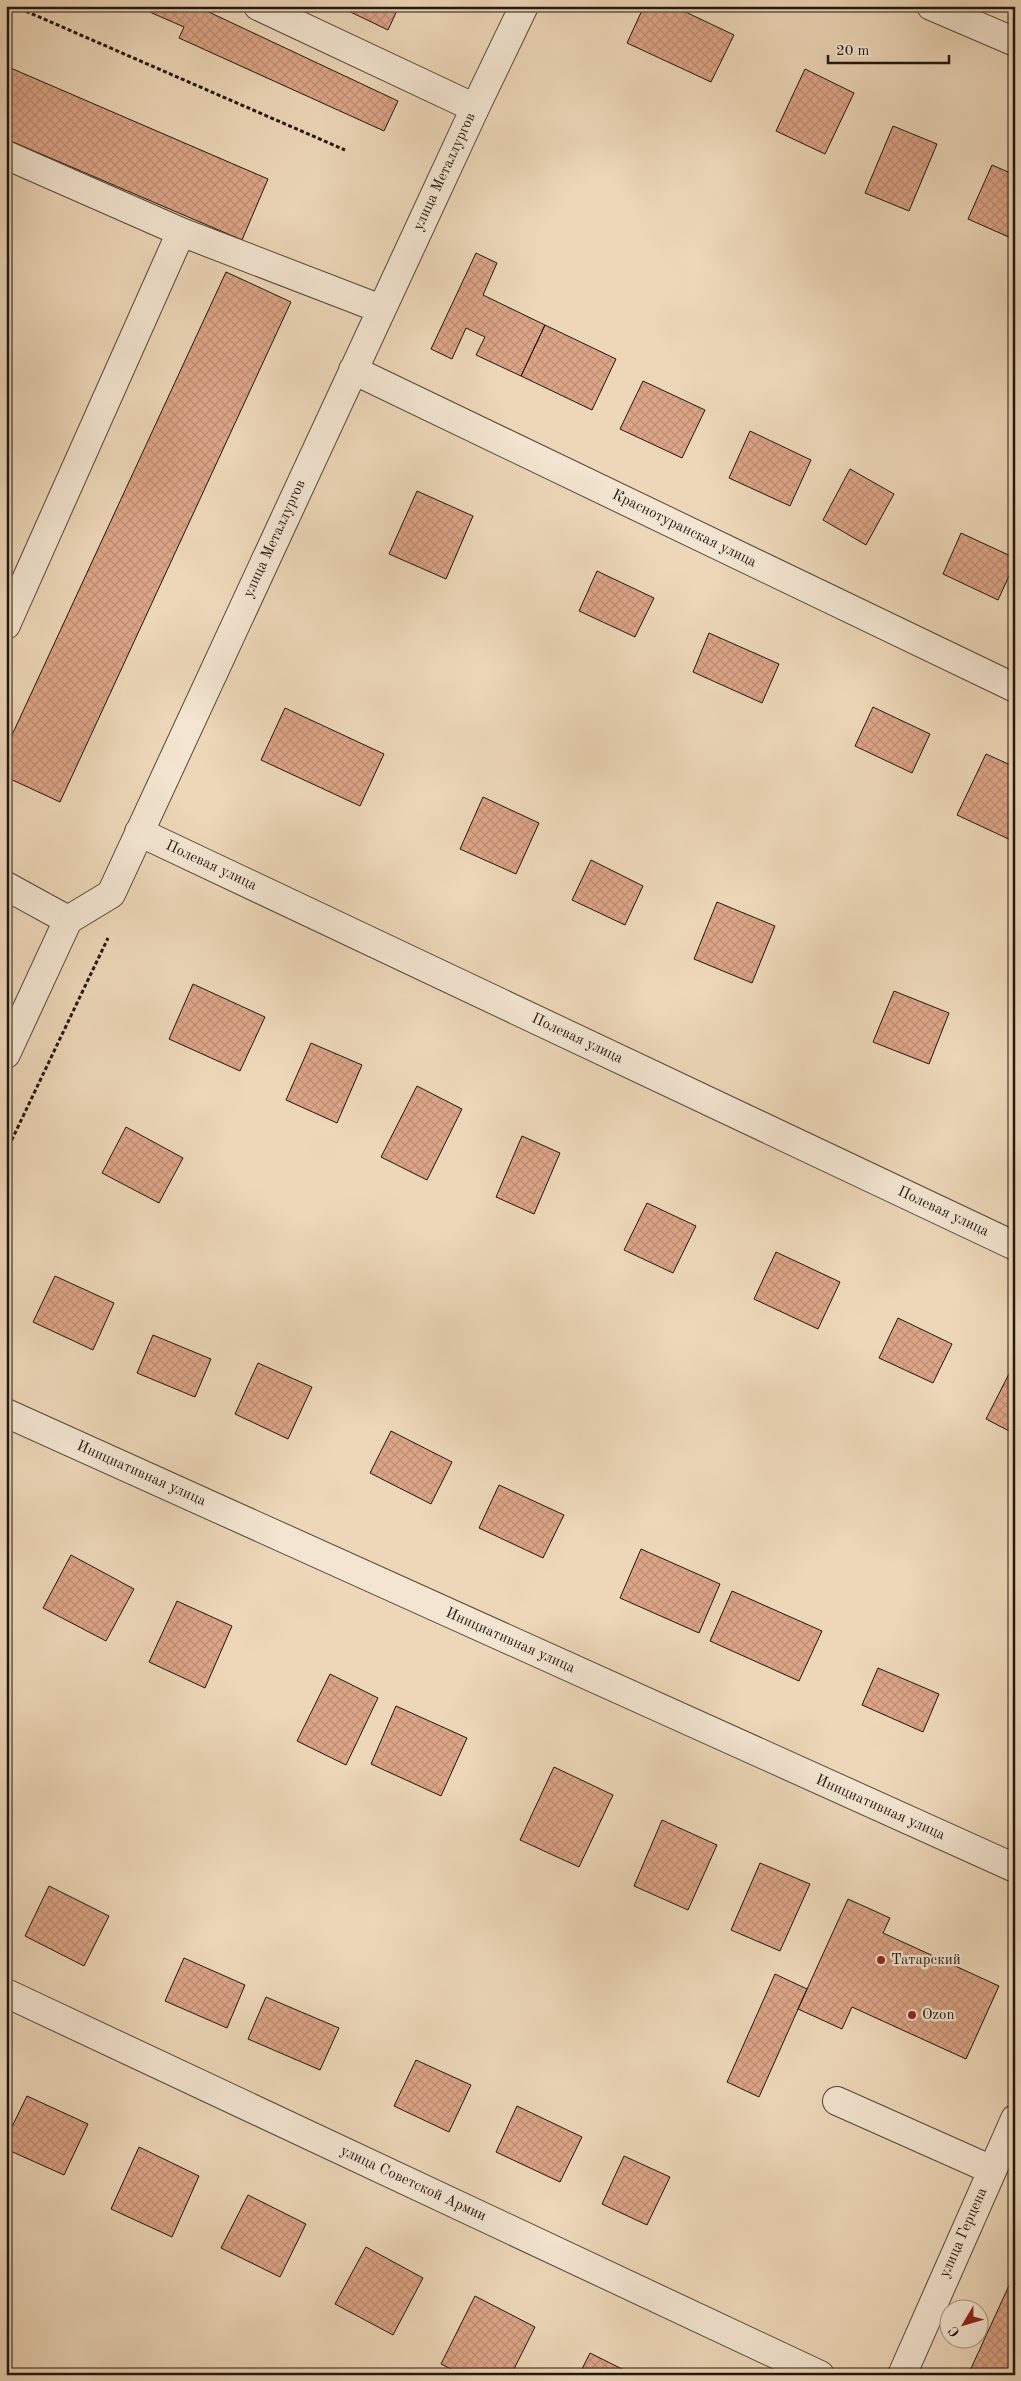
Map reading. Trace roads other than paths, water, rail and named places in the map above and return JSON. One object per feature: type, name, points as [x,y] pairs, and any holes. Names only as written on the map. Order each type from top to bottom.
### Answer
[{"type":"street","points":[[258,6],[475,108]]},
{"type":"street","name":"улица Металлургов","points":[[68,920],[112,894],[381,309],[524,6]]},
{"type":"street","points":[[931,6],[1015,42]]},
{"type":"street","points":[[6,155],[181,232],[381,309]]},
{"type":"street","points":[[6,625],[181,232]]},
{"type":"street","name":"Краснотуранская улица","points":[[353,370],[1015,688]]},
{"type":"street","name":"Полевая улица","points":[[139,832],[1015,1246]]},
{"type":"street","points":[[6,886],[68,920],[6,1054]]},
{"type":"street","name":"Инициативная улица","points":[[6,1413],[1015,1868]]},
{"type":"street","name":"улица Советской Армии","points":[[6,1993],[820,2375]]},
{"type":"street","points":[[837,2101],[992,2170]]},
{"type":"street","name":"улица Герцена","points":[[902,2375],[1015,2119]]},
{"type":"place","name":"Татарский","points":[[881,1960]]},
{"type":"place","name":"Ozon","points":[[912,2015]]}]
